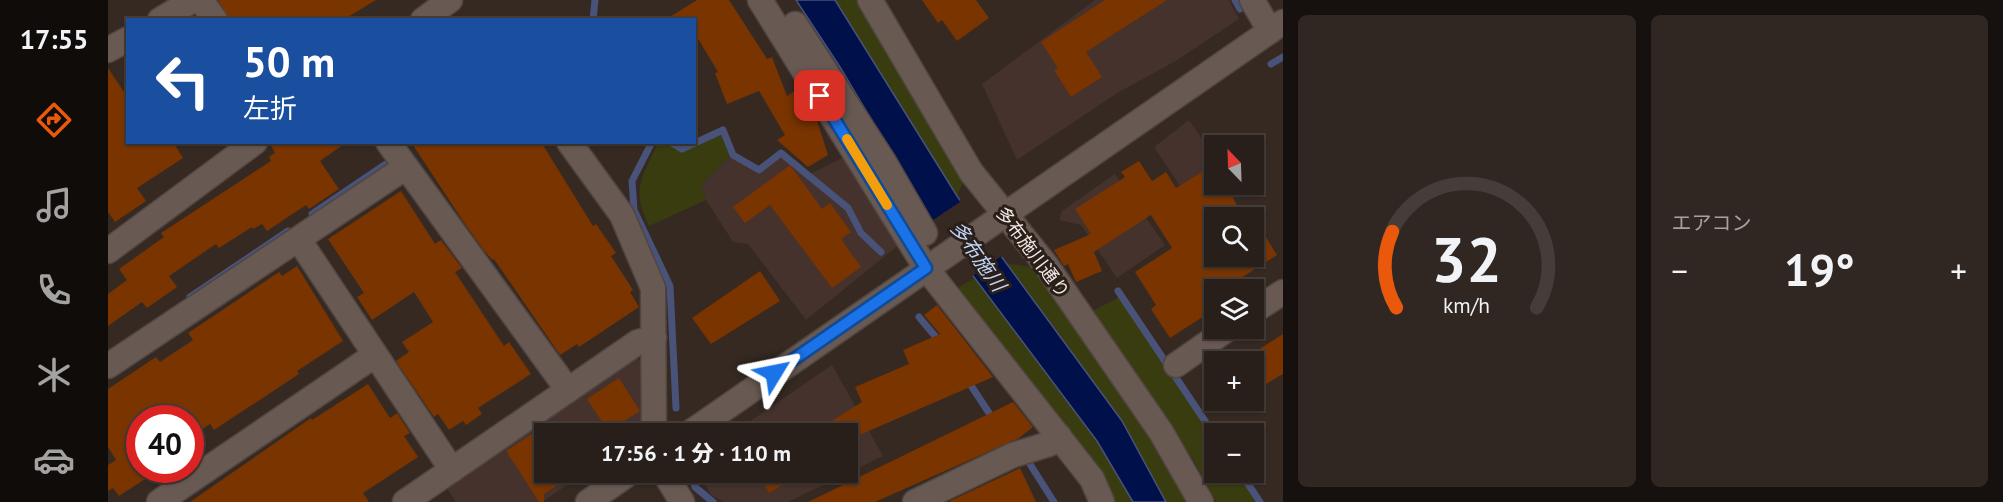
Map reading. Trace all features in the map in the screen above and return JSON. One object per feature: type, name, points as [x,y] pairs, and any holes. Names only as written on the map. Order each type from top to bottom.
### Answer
[{"type":"street","points":[[163,18],[193,0]]},
{"type":"street","points":[[201,0],[213,18]]},
{"type":"street","points":[[426,18],[450,0]]},
{"type":"street","points":[[760,0],[934,262],[1092,479],[1102,502]]},
{"type":"street","points":[[779,0],[884,162],[925,233]]},
{"type":"street","points":[[703,423],[1276,26],[1252,0]]},
{"type":"street","name":"多布施川通り","points":[[864,1],[998,220],[1046,266],[1161,432],[1201,502]]},
{"type":"street","points":[[108,50],[126,40]]},
{"type":"street","points":[[108,251],[252,144]]},
{"type":"street","points":[[389,144],[568,390]]},
{"type":"street","points":[[570,144],[622,215],[653,288],[654,423]]},
{"type":"street","points":[[108,366],[406,167]]},
{"type":"street","points":[[299,240],[452,470]]},
{"type":"street","points":[[957,280],[1102,467],[1118,502]]},
{"type":"street","points":[[1264,304],[1283,292]]},
{"type":"street","points":[[405,502],[638,342],[654,338]]},
{"type":"street","points":[[1176,364],[1213,339]]},
{"type":"street","points":[[159,502],[375,355]]},
{"type":"street","points":[[915,502],[1012,455],[1049,444],[1059,436]]},
{"type":"street","points":[[588,502],[615,483]]},
{"type":"street","points":[[671,483],[682,502]]},
{"type":"shaded area","points":[[1095,0],[1229,0],[1239,19],[1174,62],[1119,92],[1017,160],[982,84]]},
{"type":"shaded area","points":[[1189,120],[1204,142],[1204,195],[1239,195],[1222,207],[1204,207],[1203,220],[1154,147]]},
{"type":"shaded area","points":[[730,156],[758,174],[780,156],[806,176],[846,156],[900,244],[806,320],[748,244],[733,242],[706,200],[701,185]]},
{"type":"shaded area","points":[[1115,174],[1165,245],[1117,278],[1081,225],[1059,220],[1062,211]]},
{"type":"shaded area","points":[[635,357],[644,362],[642,423],[539,423]]},
{"type":"shaded area","points":[[832,365],[883,456],[858,468],[858,423],[748,423]]},
{"type":"shaded area","points":[[534,426],[534,483],[570,483],[542,502],[456,502],[446,487]]},
{"type":"shaded area","points":[[705,483],[827,483],[788,502],[725,502],[711,495]]},
{"type":"green space","points":[[835,0],[886,0],[974,157],[957,196]]},
{"type":"green space","points":[[719,129],[730,156],[701,185],[706,200],[649,226],[640,192],[643,175],[658,144],[696,144],[696,139]]},
{"type":"green space","points":[[1005,263],[1031,267],[1151,434],[1190,502],[1166,502],[1122,421]]},
{"type":"green space","points":[[975,278],[1097,441],[1133,502],[1111,502],[954,290]]},
{"type":"green space","points":[[1123,295],[1210,423],[1204,423],[1204,480],[1193,459],[1089,313]]},
{"type":"green space","points":[[1206,483],[1251,483],[1263,502],[1216,502]]},
{"type":"water","name":"多布施川","points":[[796,0],[835,0],[957,196],[1122,421],[1166,502],[1133,502],[1097,441],[929,217],[840,67]]},
{"type":"pier","points":[[961,196],[1005,257],[1000,257],[971,277],[930,222],[960,202]]},
{"type":"building","points":[[218,0],[376,0],[346,18],[228,18]]},
{"type":"building","points":[[697,0],[729,0],[767,59],[772,57],[787,96],[795,91],[812,119],[816,117],[828,155],[808,167],[777,140],[785,135],[759,91],[727,104],[715,73],[718,72],[696,35],[696,18],[668,18]]},
{"type":"building","points":[[922,0],[976,0],[989,18],[957,41],[942,20],[938,23]]},
{"type":"building","points":[[1105,0],[1167,0],[1086,52],[1102,77],[1071,97],[1054,70],[1058,68],[1041,42]]},
{"type":"building","points":[[108,68],[126,95],[126,144],[174,144],[183,158],[137,188],[146,201],[115,222],[108,212]]},
{"type":"building","points":[[270,144],[344,144],[320,161],[339,189],[309,209],[306,205],[267,231],[262,224],[253,229],[252,227],[219,248],[216,244],[169,276],[177,287],[147,308],[142,302],[108,326],[108,294],[127,280],[119,269],[164,237],[161,233],[271,161],[269,157],[275,153]]},
{"type":"building","points":[[412,144],[542,144],[593,226],[596,224],[616,253],[611,256],[633,290],[630,292],[639,307],[579,347],[577,344],[560,355],[494,259],[485,252]]},
{"type":"building","points":[[1139,161],[1152,181],[1166,172],[1176,188],[1204,171],[1204,195],[1231,195],[1238,207],[1204,207],[1204,267],[1258,267],[1239,279],[1204,279],[1204,316],[1170,338],[1151,309],[1156,305],[1135,272],[1172,248],[1151,215],[1094,252],[1102,271],[1076,282],[1068,264],[1064,266],[1054,250],[1091,234],[1075,209],[1125,177],[1121,172]]},
{"type":"building","points":[[790,165],[822,209],[830,203],[851,232],[841,239],[861,267],[832,288],[770,205],[745,223],[733,207]]},
{"type":"building","points":[[401,191],[435,244],[441,240],[462,268],[455,272],[504,346],[509,342],[531,374],[478,408],[482,414],[466,425],[463,421],[449,430],[438,414],[434,417],[396,361],[409,352],[402,342],[433,322],[414,292],[372,320],[357,297],[364,293],[328,239]]},
{"type":"building","points":[[1264,234],[1277,255],[1264,263]]},
{"type":"building","points":[[297,266],[343,341],[297,371],[299,374],[214,430],[210,424],[204,428],[204,405],[126,405],[126,483],[139,483],[119,496],[113,488],[108,491],[108,465],[116,460],[108,447],[108,389],[156,357],[160,362],[193,340],[188,333],[279,272],[282,276]]},
{"type":"building","points":[[760,271],[780,301],[711,344],[692,318]]},
{"type":"building","points":[[937,305],[993,377],[858,436],[858,423],[829,423],[862,402],[855,387],[909,364],[903,350],[940,334],[924,315]]},
{"type":"building","points":[[1283,334],[1283,374],[1264,385],[1264,351],[1256,351]]},
{"type":"building","points":[[619,378],[640,411],[621,423],[603,423],[587,399]]},
{"type":"building","points":[[368,384],[390,418],[397,413],[410,433],[404,436],[418,457],[363,493],[369,502],[190,502],[311,418],[312,420]]},
{"type":"building","points":[[1013,402],[1033,427],[1019,438],[875,502],[808,502],[847,483],[858,483],[858,478]]},
{"type":"building","points":[[533,433],[534,483],[560,483],[544,494],[544,502],[539,502],[506,451]]},
{"type":"building","points":[[1020,468],[1036,502],[950,502],[950,501]]},
{"type":"building","points":[[763,483],[785,483],[769,493]]},
{"type":"waterway","points":[[593,18],[595,0]]},
{"type":"waterway","points":[[1235,0],[1240,9]]},
{"type":"waterway","points":[[1271,64],[1283,57]]},
{"type":"waterway","points":[[696,143],[723,130],[733,155],[759,170],[781,153],[848,208],[861,233],[881,252]]},
{"type":"waterway","points":[[651,144],[632,181],[634,210],[670,286],[676,408]]},
{"type":"waterway","points":[[673,144],[682,149],[693,144]]},
{"type":"waterway","points":[[312,214],[386,164]]},
{"type":"waterway","points":[[190,297],[288,231]]},
{"type":"waterway","points":[[1118,291],[1206,423]]},
{"type":"waterway","points":[[919,317],[940,342]]},
{"type":"waterway","points":[[968,381],[993,419]]},
{"type":"waterway","points":[[1028,461],[1054,502]]},
{"type":"waterway","points":[[694,483],[695,487],[713,502]]},
{"type":"waterway","points":[[1247,483],[1260,502]]},
{"type":"slow traffic","points":[[847,139],[887,205]]},
{"type":"route","points":[[774,373],[926,268],[820,96]]}]
